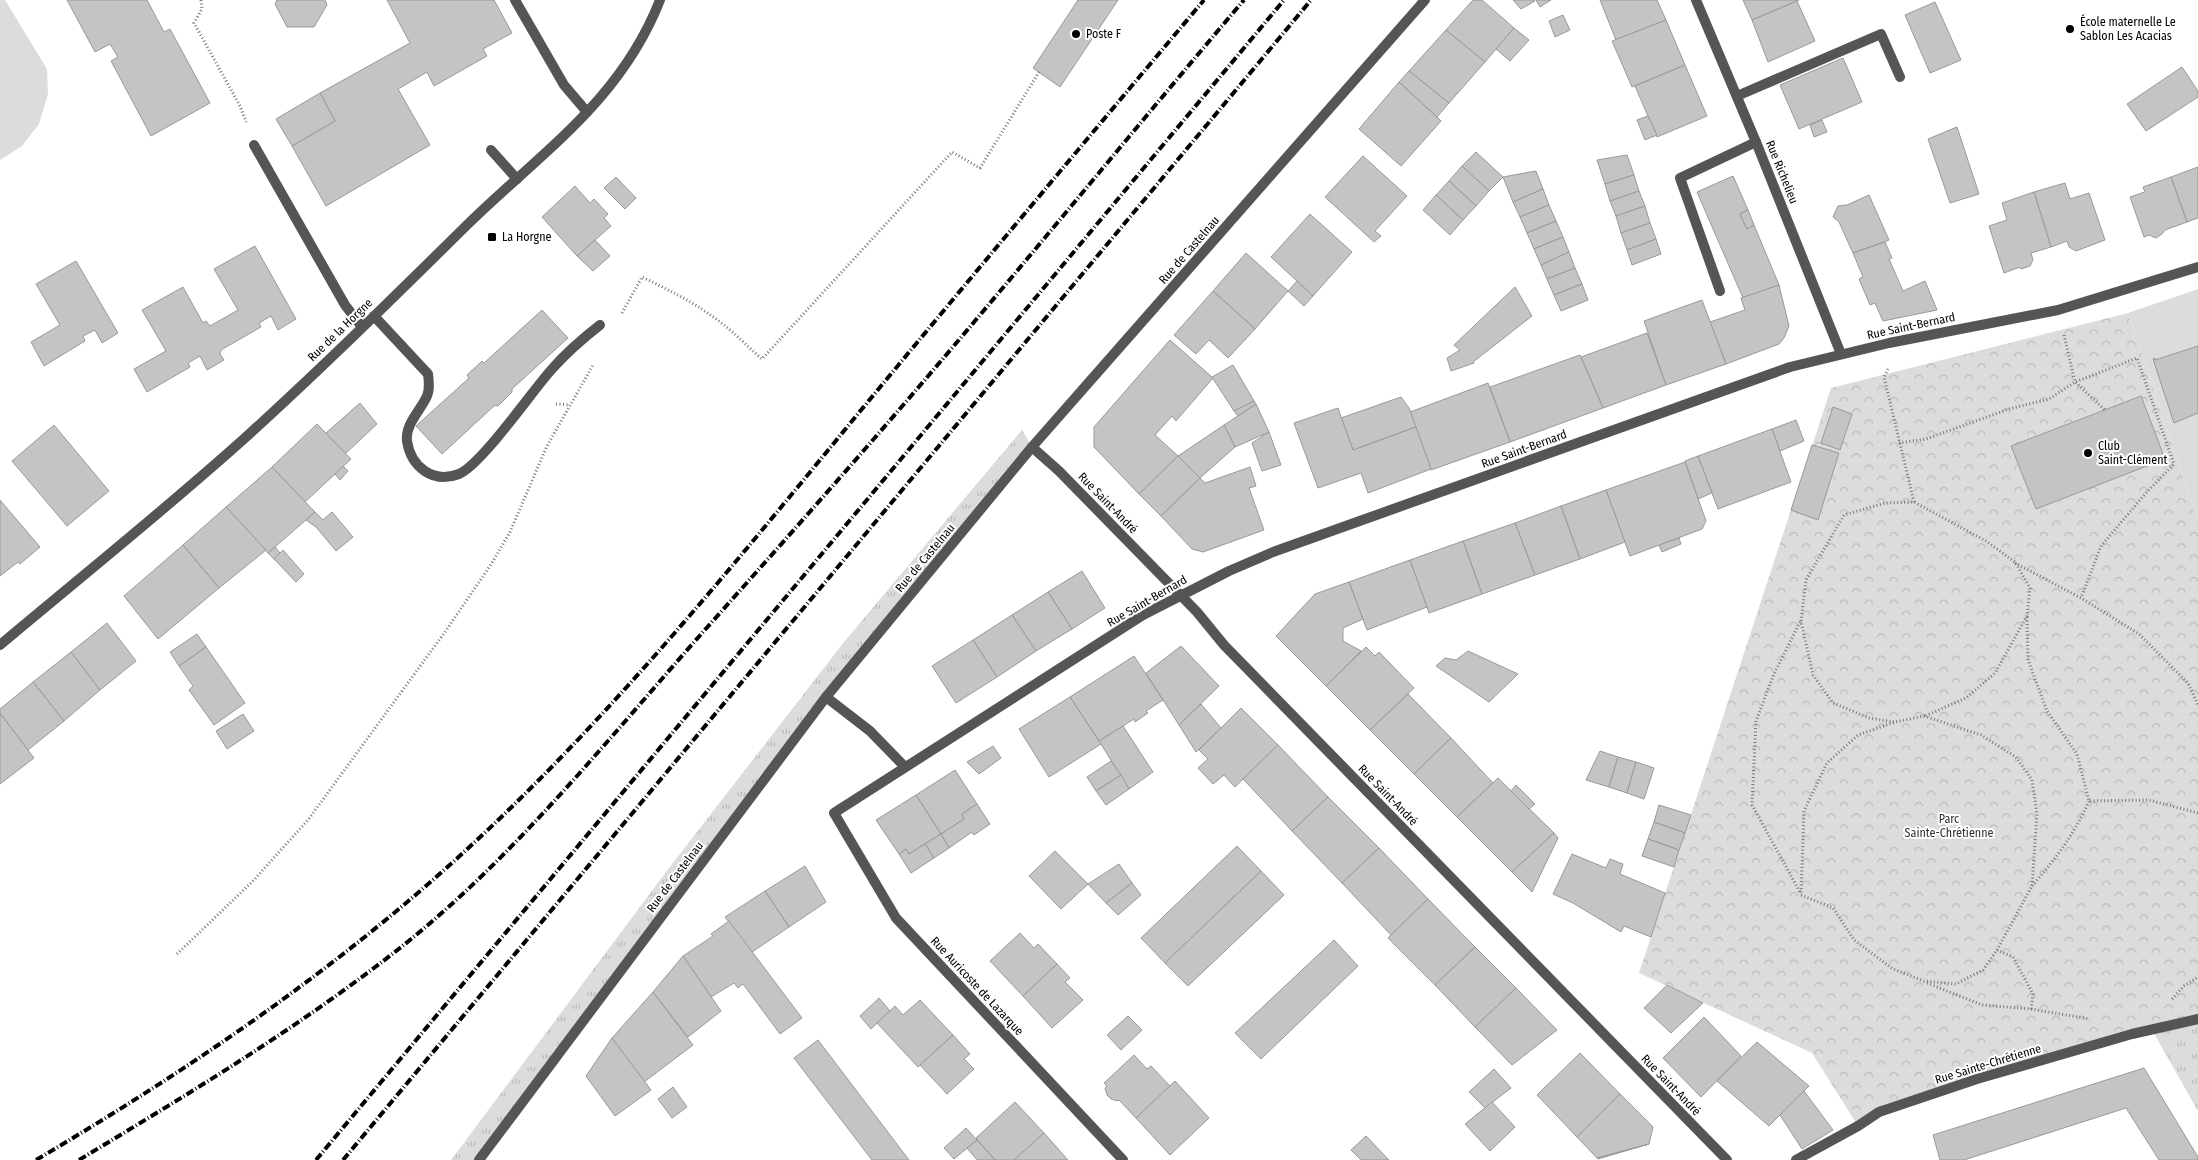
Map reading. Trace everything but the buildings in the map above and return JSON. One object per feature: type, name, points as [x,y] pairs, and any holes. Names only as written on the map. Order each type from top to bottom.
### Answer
[{"type":"street","points":[[516,0],[564,85],[587,112]]},
{"type":"street","name":"Rue de la Horgne","points":[[0,644],[135,534],[246,437],[517,179],[564,137],[607,91],[633,55],[652,21],[660,0]]},
{"type":"street","name":"Rue de Castelnau","points":[[479,1160],[826,697],[1032,447],[1424,0]]},
{"type":"street","name":"Rue Richelieu","points":[[1696,0],[1842,354]]},
{"type":"street","points":[[1737,96],[1881,34],[1900,77]]},
{"type":"street","points":[[1720,291],[1680,178],[1756,142]]},
{"type":"street","points":[[254,145],[345,305],[362,328]]},
{"type":"street","points":[[491,150],[517,179]]},
{"type":"street","name":"Rue Saint-Bernard","points":[[834,813],[1143,615],[1180,595],[1273,552],[1790,367],[1889,342],[2058,310],[2198,267]]},
{"type":"street","points":[[374,316],[428,374],[428,395],[408,428],[407,439],[411,455],[422,470],[432,476],[444,477],[460,474],[476,461],[552,369],[577,343],[600,325]]},
{"type":"street","name":"Rue Saint-André","points":[[1032,447],[1059,471],[1180,595],[1231,652],[1727,1160]]},
{"type":"street","points":[[826,697],[870,731],[905,768]]},
{"type":"street","name":"Rue Auricoste de Lazarque","points":[[834,813],[896,918],[1123,1160]]},
{"type":"street","name":"Rue Sainte-Chrétienne","points":[[1796,1160],[1858,1126],[1879,1112],[1978,1079],[2132,1034],[2198,1019]]},
{"type":"path","points":[[201,0],[202,8],[194,23],[240,106],[254,145]]},
{"type":"path","points":[[618,320],[642,277],[680,296],[718,320],[762,359],[952,152],[980,168],[1039,72]]},
{"type":"path","points":[[2058,310],[2076,382],[2105,410]]},
{"type":"path","points":[[1889,342],[1894,358],[1884,377],[1914,502]]},
{"type":"path","points":[[1899,443],[1926,439],[2009,409],[2049,399],[2076,382],[2137,358],[2174,464],[2146,493],[2101,546],[2081,598]]},
{"type":"path","points":[[177,954],[252,882],[308,820],[388,712],[492,563],[510,532],[547,446],[594,362]]},
{"type":"path","points":[[559,405],[570,405]]},
{"type":"path","points":[[2099,1020],[2031,1009],[1982,1005],[1893,969],[1854,940],[1833,908],[1801,895],[1752,805],[1756,721],[1774,674],[1801,620],[1806,580],[1844,515],[1884,503],[1914,502],[1986,541],[2015,562],[2081,598],[2139,634],[2188,683],[2198,704]]},
{"type":"path","points":[[1924,981],[1956,984],[1984,970],[2032,886],[2063,850],[2078,825],[2089,801],[2077,754],[2047,711],[2028,660],[2027,616],[2030,588],[2015,562]]},
{"type":"path","points":[[1801,895],[1804,811],[1827,763],[1858,735],[1895,722],[1924,716],[1966,698],[1995,673],[2027,616]]},
{"type":"path","points":[[1801,620],[1813,674],[1833,703],[1869,718],[1895,722]]},
{"type":"path","points":[[1924,716],[1981,735],[2016,758],[2032,780],[2038,814],[2032,886]]},
{"type":"path","points":[[2089,801],[2149,800],[2198,813]]},
{"type":"path","points":[[1997,950],[2013,957],[2033,994],[2031,1009]]},
{"type":"path","points":[[2166,1005],[2184,986],[2198,977]]},
{"type":"green space","points":[[0,0],[5,0],[47,69],[48,94],[39,124],[22,146],[0,160]]},
{"type":"green space","points":[[2198,289],[2198,521],[2128,313]]},
{"type":"green space","name":"Parc Sainte-Chrétienne","points":[[2128,313],[2198,521],[2198,1019],[1879,1112],[1858,1126],[1812,1053],[1639,973],[1831,388]]},
{"type":"green space","points":[[1022,430],[1032,447],[826,697],[479,1160],[451,1160],[669,868],[844,642]]},
{"type":"green space","points":[[2198,1019],[2198,1111],[2152,1030]]},
{"type":"railway","points":[[36,1160],[143,1095],[247,1025],[347,951],[443,871],[554,765],[607,709],[709,593],[1204,0]]},
{"type":"railway","points":[[79,1160],[204,1084],[327,1002],[405,944],[485,873],[597,754],[869,445],[1244,0]]},
{"type":"railway","points":[[316,1160],[1284,0]]},
{"type":"railway","points":[[343,1160],[1311,0]]},
{"type":"place","name":"École maternelle Le Sablon Les Acacias","points":[[2070,29]]},
{"type":"place","name":"Poste F","points":[[1076,34]]},
{"type":"place","name":"La Horgne","points":[[492,237]]},
{"type":"place","name":"Club Saint-Clément","points":[[2088,453]]}]
